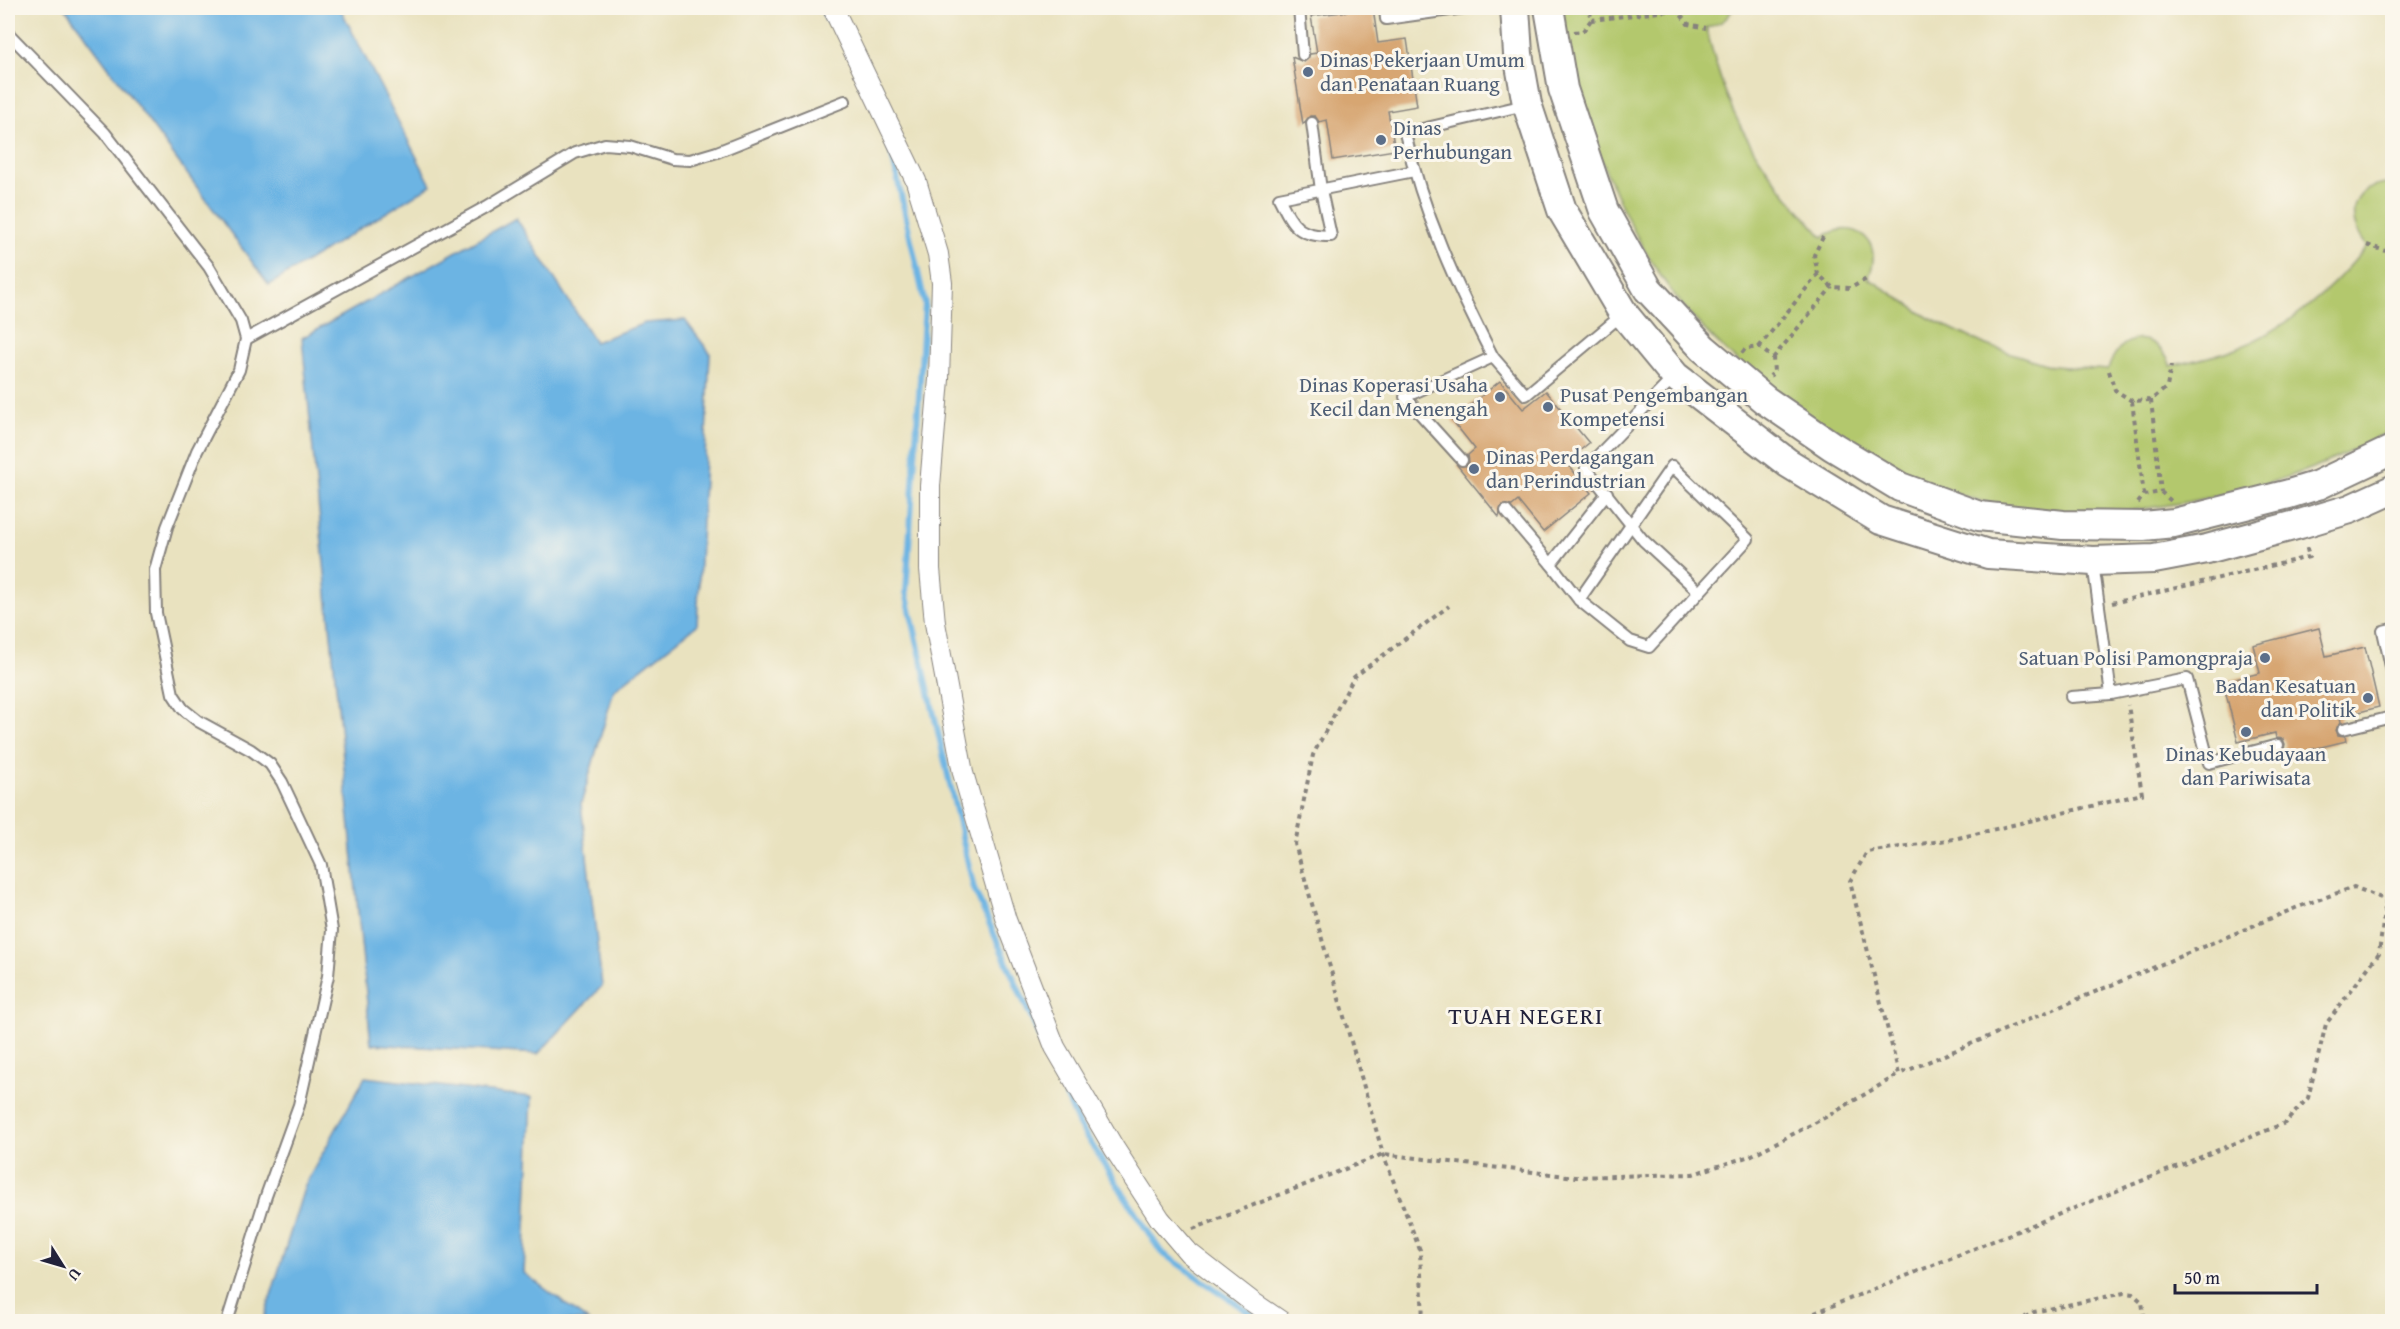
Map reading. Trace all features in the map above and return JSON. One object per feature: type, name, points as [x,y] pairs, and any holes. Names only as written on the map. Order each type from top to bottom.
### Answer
[{"type":"street","points":[[833,8],[916,181],[938,254],[941,314],[930,486],[930,569],[935,623],[963,772],[1006,920],[1056,1047],[1114,1148],[1173,1237],[1207,1268],[1282,1322]]},
{"type":"street","points":[[1515,8],[1518,54],[1527,104],[1563,210],[1623,313],[1676,375],[1788,463],[1881,520],[1988,554],[2093,561],[2154,559],[2207,549],[2300,524],[2350,509],[2392,490]]},
{"type":"street","points":[[1549,8],[1563,89],[1604,211],[1648,289],[1703,348],[1765,400],[1832,446],[1900,487],[1979,516],[2063,525],[2143,526],[2203,516],[2289,494],[2318,485],[2392,450]]},
{"type":"street","points":[[1527,104],[1563,89]]},
{"type":"street","points":[[1623,313],[1648,289]]},
{"type":"street","points":[[1676,375],[1703,348]]},
{"type":"street","points":[[2289,494],[2300,524]]},
{"type":"street","points":[[2203,516],[2207,549]]},
{"type":"lane","points":[[1299,8],[1303,56]]},
{"type":"lane","points":[[1385,8],[1386,19],[1464,8]]},
{"type":"lane","points":[[8,33],[105,133],[209,267],[241,321],[246,339],[239,370],[197,452],[167,527],[155,570],[156,613],[172,694],[183,709],[198,721],[251,750],[270,764],[282,782],[321,865],[332,930],[328,976],[299,1105],[227,1322]]},
{"type":"lane","points":[[246,339],[486,207],[575,153],[604,144],[630,146],[672,159],[690,160],[717,152],[845,101]]},
{"type":"lane","points":[[1527,104],[1405,133],[1430,224],[1461,294],[1493,357],[1526,395],[1623,313]]},
{"type":"lane","points":[[1312,123],[1321,190],[1331,236],[1311,236],[1292,223],[1279,198],[1321,190],[1414,171]]},
{"type":"lane","points":[[1462,460],[1405,397],[1493,357]]},
{"type":"lane","points":[[1676,375],[1586,468],[1643,540],[1698,591]]},
{"type":"lane","points":[[1506,511],[1579,600],[1630,641],[1649,647],[1748,539],[1672,466],[1579,600]]},
{"type":"lane","points":[[1551,564],[1607,494]]},
{"type":"lane","points":[[2093,561],[2111,694]]},
{"type":"lane","points":[[2392,629],[2383,631],[2392,671]]},
{"type":"lane","points":[[2071,697],[2111,694],[2187,679],[2210,762],[2278,745]]},
{"type":"lane","points":[[2343,729],[2392,717]]},
{"type":"path","points":[[1591,20],[1676,9],[1688,24],[1706,28]]},
{"type":"path","points":[[1823,237],[1814,255],[1818,274],[1832,287],[1851,288],[1868,278]]},
{"type":"path","points":[[2367,245],[2386,251],[2392,249]]},
{"type":"path","points":[[1759,347],[1818,274]]},
{"type":"path","points":[[1773,358],[1832,287]]},
{"type":"path","points":[[2109,370],[2115,390],[2132,401],[2151,400],[2167,387],[2171,366]]},
{"type":"path","points":[[2151,400],[2161,492]]},
{"type":"path","points":[[2132,401],[2144,495]]},
{"type":"path","points":[[2114,614],[2112,603],[2309,557],[2300,524]]},
{"type":"path","points":[[1423,1322],[1420,1250],[1383,1154],[1295,844],[1313,755],[1354,677],[1449,606]]},
{"type":"path","points":[[1899,1074],[1850,881],[1867,852],[1954,840],[2142,794],[2126,691]]},
{"type":"path","points":[[1173,1237],[1383,1154],[1575,1177],[1693,1174],[1750,1156],[1828,1116],[1899,1074],[2309,903],[2354,887],[2386,900],[2379,953],[2326,1024],[2308,1098],[2285,1123],[1807,1316],[1799,1322]]},
{"type":"path","points":[[2017,1322],[2034,1312],[2124,1293],[2133,1294],[2142,1302],[2145,1322]]},
{"type":"green space","points":[[1563,8],[1733,8],[1725,19],[1706,28],[1733,112],[1766,168],[1823,237],[1835,231],[1847,230],[1865,236],[1873,254],[1868,278],[1929,318],[1986,345],[2052,366],[2108,370],[2113,357],[2120,348],[2129,342],[2138,340],[2147,341],[2156,346],[2171,366],[2226,352],[2273,331],[2324,293],[2367,246],[2355,224],[2355,204],[2367,190],[2378,185],[2392,184],[2392,429],[2336,458],[2248,489],[2187,502],[2112,513],[2038,513],[1990,504],[1921,479],[1877,457],[1827,428],[1770,388],[1718,343],[1672,292],[1632,227],[1595,145],[1571,68]]},
{"type":"water","points":[[65,8],[340,8],[431,185],[269,285]]},
{"type":"water","points":[[516,218],[595,342],[645,323],[685,320],[710,353],[697,625],[614,690],[581,804],[602,986],[538,1054],[371,1044],[302,338]]},
{"type":"water","points":[[365,1077],[532,1097],[524,1273],[588,1321],[263,1321],[305,1185]]},
{"type":"building","points":[[1373,8],[1378,43],[1407,39],[1417,106],[1388,111],[1395,150],[1333,160],[1327,120],[1319,122],[1315,116],[1310,116],[1303,124],[1292,57],[1304,62],[1310,54],[1317,53],[1311,16]]},
{"type":"building","points":[[1500,381],[1523,409],[1546,391],[1589,443],[1566,462],[1591,493],[1543,532],[1518,501],[1512,506],[1502,505],[1499,517],[1457,465],[1467,466],[1468,455],[1475,449],[1452,420]]},
{"type":"building","points":[[2319,628],[2326,656],[2365,647],[2379,707],[2340,717],[2341,722],[2336,730],[2338,735],[2345,736],[2346,741],[2280,757],[2279,752],[2284,750],[2285,744],[2283,739],[2276,738],[2275,733],[2238,742],[2223,682],[2260,673],[2253,645]]},
{"type":"waterway","points":[[822,8],[828,20]]},
{"type":"waterway","points":[[890,145],[925,304],[906,592],[974,889],[1079,1125],[1161,1252],[1263,1322]]},
{"type":"place","name":"Dinas Pekerjaan Umum dan Penataan Ruang","points":[[1308,72]]},
{"type":"place","name":"Dinas Perhubungan","points":[[1381,140]]},
{"type":"place","name":"Dinas Koperasi Usaha Kecil dan Menengah","points":[[1500,397]]},
{"type":"place","name":"Pusat Pengembangan Kompetensi","points":[[1548,407]]},
{"type":"place","name":"Dinas Perdagangan dan Perindustrian","points":[[1474,469]]},
{"type":"place","name":"Satuan Polisi Pamongpraja","points":[[2265,658]]},
{"type":"place","name":"Badan Kesatuan dan Politik","points":[[2368,698]]},
{"type":"place","name":"Dinas Kebudayaan dan Pariwisata","points":[[2246,732]]},
{"type":"district","name":"TUAH NEGERI","points":[[1526,1016]]}]
